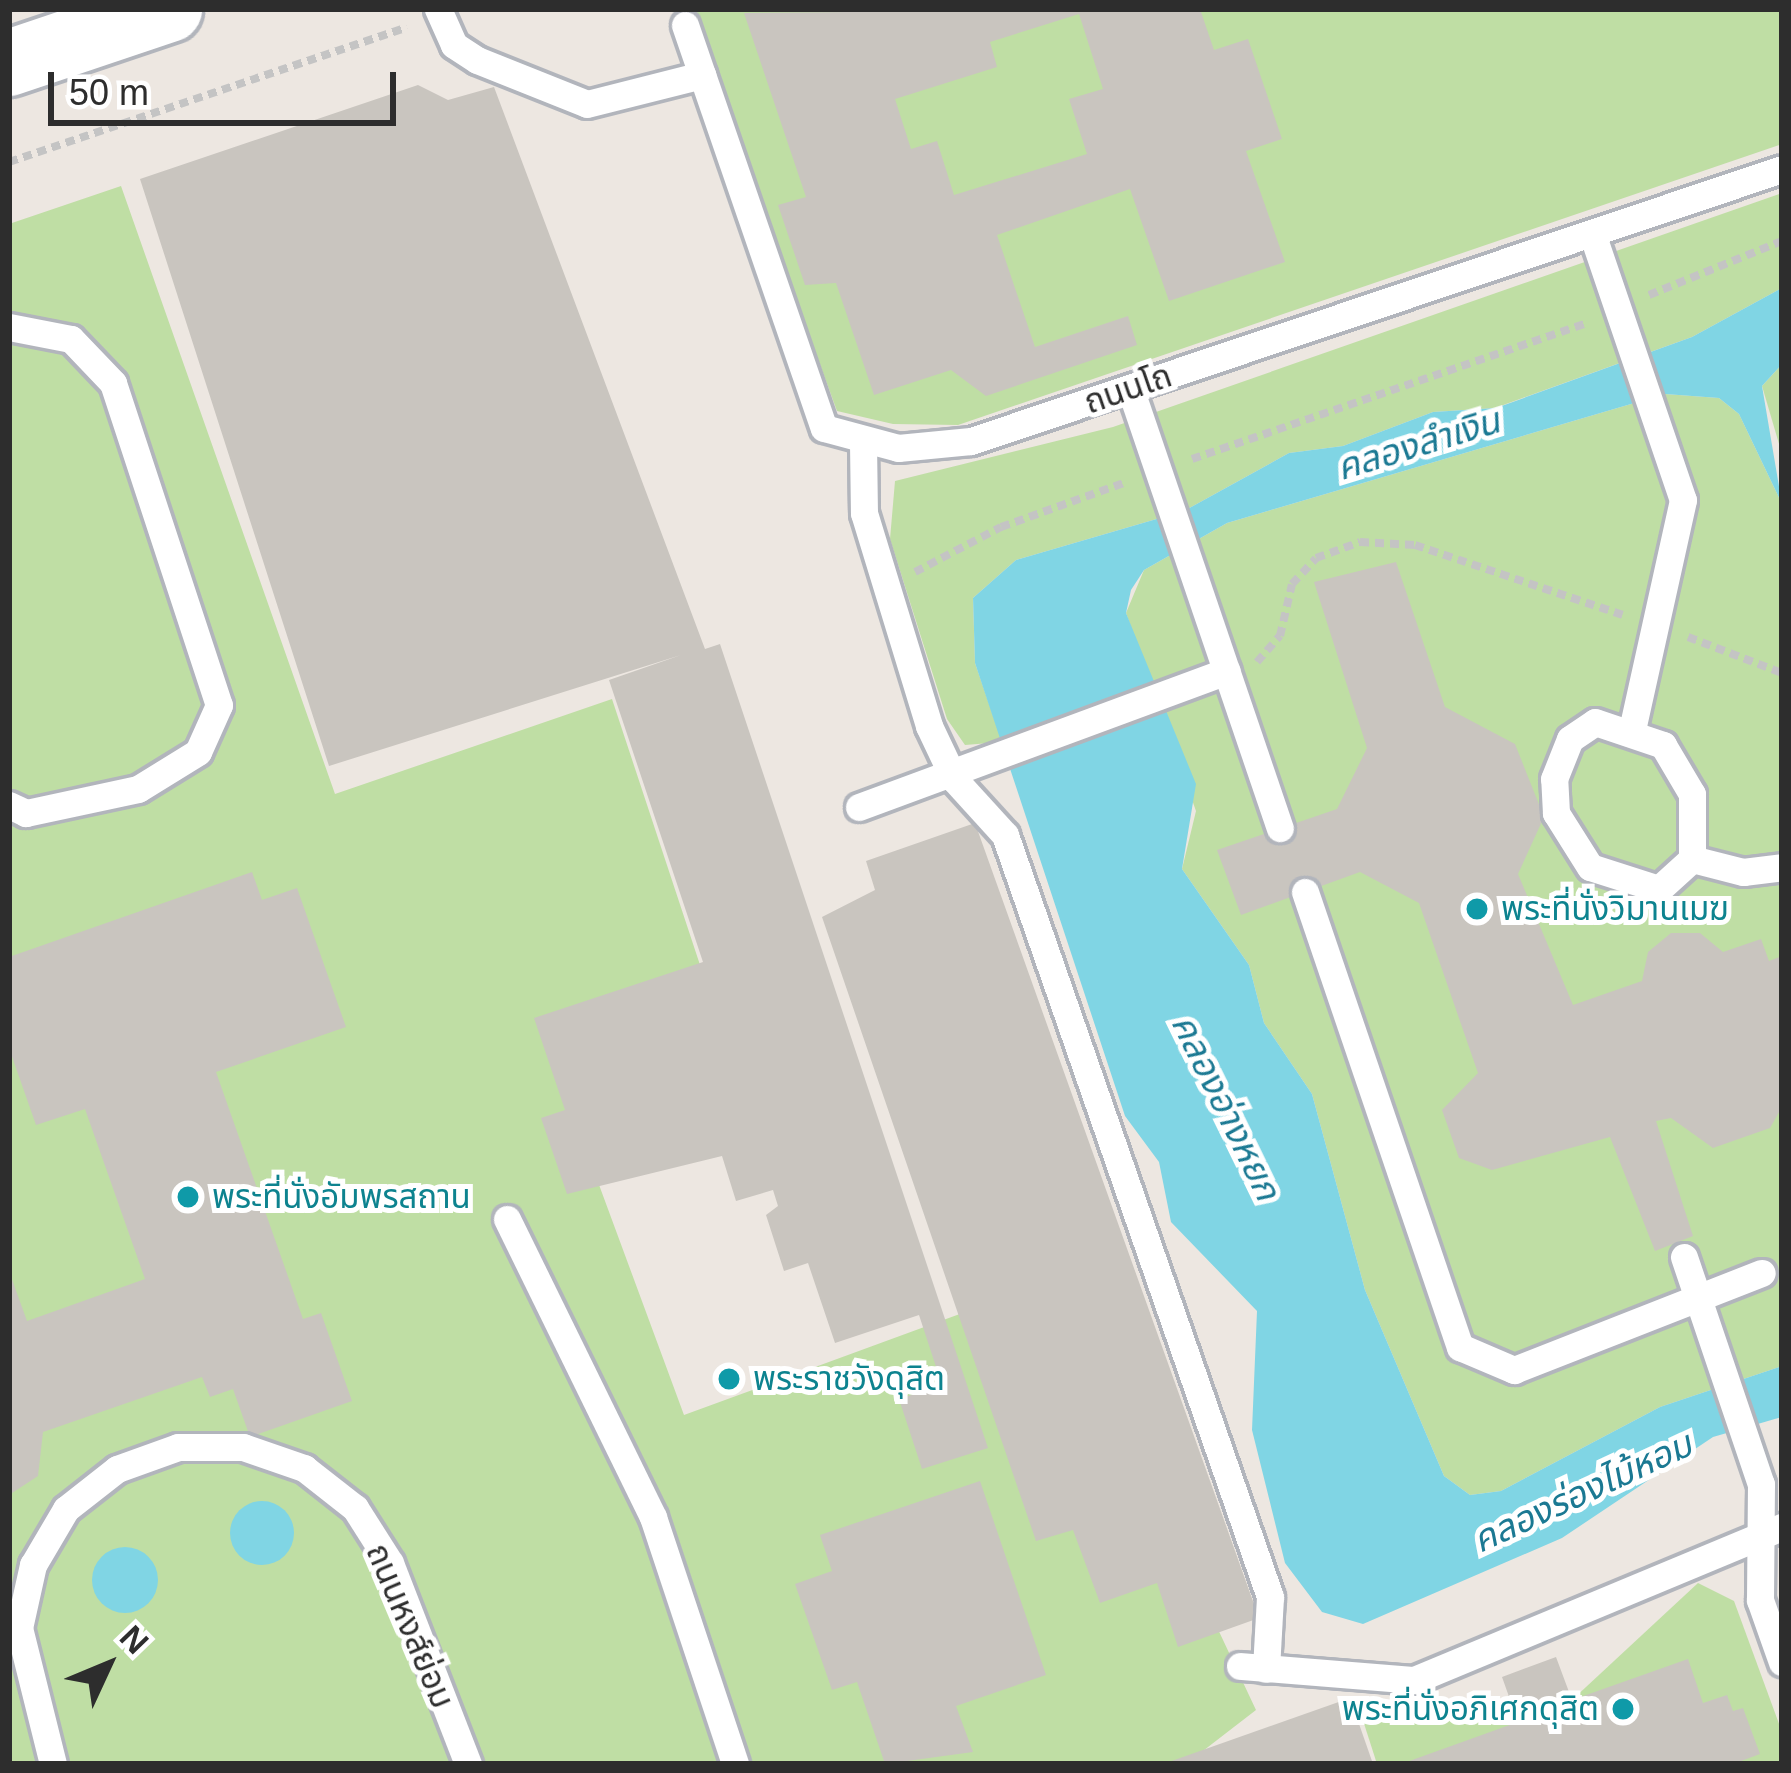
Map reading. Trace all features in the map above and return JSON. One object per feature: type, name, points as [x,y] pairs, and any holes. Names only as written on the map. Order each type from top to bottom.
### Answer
[{"type":"main road","points":[[9,63],[169,9]]},
{"type":"lane","points":[[440,12],[477,60],[587,104],[702,75]]},
{"type":"lane","points":[[685,25],[824,428],[863,443],[864,513],[950,774],[1005,835],[1270,1597],[1266,1670],[1384,1683],[1770,1534]]},
{"type":"lane","name":"ถนนโถ","points":[[863,443],[971,441],[1782,169]]},
{"type":"lane","points":[[1592,233],[1683,500],[1633,726]]},
{"type":"lane","points":[[9,327],[71,339],[113,382],[219,705],[198,752],[138,789],[26,813],[9,805]]},
{"type":"lane","points":[[1130,388],[1280,828]]},
{"type":"lane","points":[[859,807],[1227,671]]},
{"type":"lane","points":[[1595,722],[1633,726],[1680,764],[1700,835],[1692,859],[1659,889],[1626,885],[1590,867],[1556,813],[1570,739],[1595,722]]},
{"type":"lane","points":[[1692,859],[1743,872],[1782,867]]},
{"type":"lane","points":[[1305,892],[1460,1347],[1514,1370],[1762,1273]]},
{"type":"lane","points":[[507,1219],[653,1517],[735,1764]]},
{"type":"lane","points":[[1684,1257],[1761,1484],[1770,1534],[1760,1600],[1782,1662]]},
{"type":"lane","name":"ถนนหงส์ย่อม","points":[[53,1764],[19,1628],[33,1564],[66,1509],[117,1469],[178,1447],[263,1454],[304,1468],[355,1508],[390,1564],[468,1764]]},
{"type":"path","points":[[9,161],[440,12]]},
{"type":"path","points":[[887,587],[1000,526],[1162,480],[1624,322],[1782,241]]},
{"type":"path","points":[[1227,671],[1267,659],[1292,584],[1316,557],[1360,542],[1414,545],[1782,673]]},
{"type":"green space","points":[[690,9],[1782,9],[1782,144],[958,425],[893,424],[837,411]]},
{"type":"green space","points":[[121,186],[335,794],[612,699],[704,977],[543,1033],[684,1415],[987,1304],[1207,1606],[1256,1710],[1186,1764],[9,1764],[9,224]]},
{"type":"green space","points":[[1782,193],[1782,288],[1692,337],[1495,408],[1433,412],[1343,446],[1289,453],[1184,511],[1016,560],[973,598],[975,663],[1002,742],[965,745],[947,719],[890,539],[895,481],[1113,427]]},
{"type":"green space","points":[[1782,364],[1782,454],[1762,386]]},
{"type":"green space","points":[[1665,394],[1719,398],[1739,414],[1782,504],[1782,1366],[1660,1407],[1501,1491],[1470,1495],[1444,1476],[1365,1290],[1312,1094],[1264,1023],[1249,965],[1182,869],[1196,811],[1126,613],[1144,570],[1227,523]]},
{"type":"green space","points":[[1698,1583],[1734,1601],[1782,1732],[1782,1764],[1594,1764],[1572,1700]]},
{"type":"green space","points":[[1359,1708],[1518,1722],[1533,1764],[1377,1764]]},
{"type":"water","points":[[1782,288],[1782,364],[1762,386],[1782,504],[1739,414],[1719,398],[1665,394],[1227,523],[1144,570],[1131,590],[1126,613],[1196,784],[1182,869],[1249,965],[1264,1023],[1312,1094],[1365,1290],[1444,1476],[1470,1495],[1501,1491],[1660,1407],[1782,1366],[1782,1417],[1713,1437],[1562,1538],[1363,1624],[1322,1612],[1285,1563],[1252,1430],[1257,1311],[1171,1222],[1159,1162],[1125,1116],[975,663],[973,598],[1016,560],[1184,511],[1289,453],[1343,446],[1433,412],[1496,408],[1692,337]]},
{"type":"water","points":[[262,1501],[285,1510],[294,1533],[285,1556],[262,1565],[239,1556],[230,1533],[239,1510]]},
{"type":"water","points":[[125,1547],[148,1557],[158,1580],[148,1603],[125,1613],[102,1603],[92,1580],[102,1557]]},
{"type":"building","points":[[1200,9],[1214,50],[1248,39],[1282,139],[1246,151],[1285,262],[1169,301],[1130,189],[997,235],[1035,347],[1128,316],[1137,345],[986,396],[951,370],[874,395],[836,283],[805,285],[778,205],[806,197],[744,13]],"holes":[[[1079,14],[1103,89],[1069,99],[1087,154],[954,195],[937,141],[911,149],[895,99],[997,67],[990,42]]]},
{"type":"building","points":[[418,85],[448,100],[494,87],[705,649],[720,644],[988,1448],[922,1469],[899,1399],[942,1385],[919,1315],[835,1343],[808,1263],[784,1271],[766,1215],[778,1206],[773,1190],[736,1201],[722,1156],[567,1194],[541,1118],[565,1110],[534,1018],[703,962],[609,680],[681,655],[329,766],[140,179]]},
{"type":"building","name":"พระที่นั่งวิมานเมฆ","points":[[1396,562],[1445,707],[1515,744],[1544,817],[1518,874],[1573,1005],[1642,981],[1648,952],[1671,933],[1700,933],[1723,952],[1761,939],[1769,961],[1782,956],[1782,1107],[1770,1128],[1713,1148],[1671,1118],[1656,1121],[1693,1236],[1655,1251],[1610,1137],[1492,1170],[1459,1158],[1442,1110],[1478,1073],[1419,903],[1360,872],[1241,915],[1217,850],[1337,809],[1367,748],[1314,582]]},
{"type":"building","points":[[975,823],[1259,1618],[1178,1647],[1157,1583],[1100,1603],[1073,1530],[1036,1541],[822,917],[875,890],[866,861]]},
{"type":"building","name":"พระที่นั่งอัมพรสถาน","points":[[252,872],[262,900],[297,888],[346,1027],[216,1072],[303,1319],[321,1313],[352,1401],[250,1437],[233,1389],[210,1397],[202,1377],[43,1432],[38,1476],[9,1495],[9,1271],[27,1321],[145,1279],[85,1109],[36,1125],[9,1048],[9,957]]},
{"type":"building","points":[[980,1481],[1046,1675],[956,1706],[973,1752],[885,1764],[857,1682],[832,1690],[795,1584],[832,1571],[820,1535]]},
{"type":"building","name":"พระที่นั่งอภิเศกดุสิต","points":[[1556,1657],[1572,1700],[1688,1659],[1703,1703],[1727,1695],[1733,1711],[1743,1708],[1760,1754],[1733,1764],[1401,1764],[1518,1722],[1502,1677]]},
{"type":"building","points":[[1350,1698],[1373,1764],[1166,1764],[1166,1763]]},
{"type":"place","name":"พระที่นั่งวิมานเมฆ","points":[[1477,909]]},
{"type":"place","name":"พระที่นั่งอัมพรสถาน","points":[[188,1197]]},
{"type":"place","name":"พระราชวังดุสิต","points":[[729,1379]]},
{"type":"place","name":"พระที่นั่งอภิเศกดุสิต","points":[[1623,1709]]},
{"type":"water label","name":"คลองลำเงิน","points":[[1418,444]]},
{"type":"water label","name":"คลองอ่างหยก","points":[[1226,1107]]},
{"type":"water label","name":"คลองร่องไม้หอม","points":[[1582,1492]]}]
